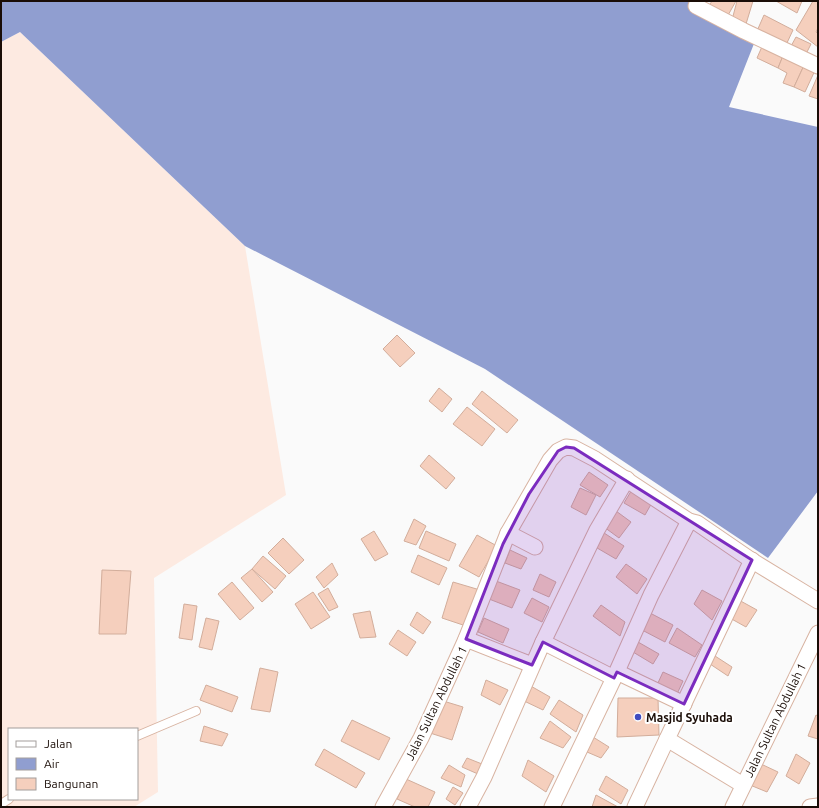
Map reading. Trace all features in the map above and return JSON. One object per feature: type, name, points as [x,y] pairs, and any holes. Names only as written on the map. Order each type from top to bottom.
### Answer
[{"type":"street","points":[[696,6],[744,32],[818,66]]},
{"type":"street","points":[[466,639],[508,533],[550,460],[562,448],[574,448],[627,479],[689,521],[697,523],[752,560],[818,601]]},
{"type":"street","points":[[468,807],[484,777],[532,665],[596,530],[627,479]]},
{"type":"street","points":[[552,807],[615,675],[651,595],[689,521]]},
{"type":"street","points":[[508,533],[535,547]]},
{"type":"street","points":[[635,807],[752,560]]},
{"type":"street","name":"Jalan Sultan Abdullah 1","points":[[733,807],[818,633]]},
{"type":"street","name":"Jalan Sultan Abdullah 1","points":[[383,807],[421,738],[466,639],[532,665]]},
{"type":"street","points":[[543,642],[615,675],[684,704]]},
{"type":"street","name":"Jalan Sultan Abdullah 1","points":[[667,739],[743,785]]},
{"type":"street","points":[[810,807],[818,806]]},
{"type":"lane","points":[[138,736],[196,710]]},
{"type":"highlighted area","points":[[566,447],[574,448],[752,560],[684,704],[617,672],[614,678],[543,642],[532,665],[466,639],[503,544],[529,494],[558,451]]},
{"type":"shaded area","points":[[20,32],[245,246],[286,495],[154,578],[158,792],[134,807],[1,807],[1,42]]},
{"type":"water","points":[[1,1],[703,1],[759,31],[729,107],[818,127],[818,491],[768,558],[485,369],[245,246],[20,32],[1,42]]},
{"type":"building","points":[[712,1],[736,1],[727,17],[708,7]]},
{"type":"building","points":[[737,1],[753,1],[746,24],[732,20]]},
{"type":"building","points":[[776,1],[802,1],[797,13]]},
{"type":"building","points":[[813,1],[818,1],[818,28],[816,32],[818,34],[818,47],[796,30]]},
{"type":"building","points":[[764,15],[793,30],[786,45],[757,31]]},
{"type":"building","points":[[796,37],[811,44],[805,56],[790,48]]},
{"type":"building","points":[[764,42],[785,51],[778,68],[757,58]]},
{"type":"building","points":[[785,51],[806,61],[794,87],[783,83],[787,73],[778,68]]},
{"type":"building","points":[[806,61],[817,66],[805,92],[794,87]]},
{"type":"building","points":[[818,75],[818,99],[809,96]]},
{"type":"building","points":[[397,335],[415,353],[400,367],[383,349]]},
{"type":"building","points":[[439,388],[452,399],[442,412],[429,401]]},
{"type":"building","points":[[482,391],[518,420],[507,433],[472,404]]},
{"type":"building","points":[[467,407],[495,429],[482,446],[453,424]]},
{"type":"building","points":[[429,455],[455,478],[446,489],[420,466]]},
{"type":"building","points":[[589,472],[608,485],[600,497],[580,485]]},
{"type":"building","points":[[580,488],[596,495],[586,515],[571,507]]},
{"type":"building","points":[[633,488],[654,499],[645,515],[624,503]]},
{"type":"building","points":[[616,511],[631,522],[619,538],[604,527]]},
{"type":"building","points":[[414,519],[426,526],[416,545],[404,541]]},
{"type":"building","points":[[374,531],[388,554],[375,561],[361,539]]},
{"type":"building","points":[[426,531],[456,544],[449,561],[419,548]]},
{"type":"building","points":[[601,531],[624,546],[616,559],[592,545]]},
{"type":"building","points":[[477,535],[497,546],[479,577],[459,566]]},
{"type":"building","points":[[283,538],[304,560],[289,574],[268,553]]},
{"type":"building","points":[[510,550],[527,558],[521,569],[505,563]]},
{"type":"building","points":[[418,555],[447,568],[439,585],[411,572]]},
{"type":"building","points":[[263,556],[286,576],[275,589],[252,569]]},
{"type":"building","points":[[332,563],[338,575],[324,588],[316,577]]},
{"type":"building","points":[[626,564],[647,579],[637,594],[616,577]]},
{"type":"building","points":[[252,569],[273,592],[262,602],[241,578]]},
{"type":"building","points":[[102,570],[131,571],[126,634],[99,634]]},
{"type":"building","points":[[540,574],[556,582],[549,597],[533,590]]},
{"type":"building","points":[[496,581],[520,590],[512,608],[489,599]]},
{"type":"building","points":[[232,582],[254,608],[240,620],[218,594]]},
{"type":"building","points":[[453,582],[480,590],[469,627],[442,618]]},
{"type":"building","points":[[328,588],[338,607],[329,611],[318,594]]},
{"type":"building","points":[[702,590],[722,601],[712,620],[694,604]]},
{"type":"building","points":[[313,592],[330,617],[311,629],[295,604]]},
{"type":"building","points":[[532,598],[549,607],[542,622],[524,613]]},
{"type":"building","points":[[737,599],[757,610],[746,627],[728,617]]},
{"type":"building","points":[[184,604],[197,606],[192,640],[179,638]]},
{"type":"building","points":[[601,605],[625,622],[620,636],[593,616]]},
{"type":"building","points":[[370,611],[376,637],[360,638],[353,614]]},
{"type":"building","points":[[417,612],[431,622],[423,634],[410,625]]},
{"type":"building","points":[[650,613],[673,625],[665,642],[642,630]]},
{"type":"building","points":[[206,618],[219,621],[212,650],[199,647]]},
{"type":"building","points":[[484,618],[509,629],[503,643],[478,632]]},
{"type":"building","points":[[677,628],[702,645],[695,657],[669,643]]},
{"type":"building","points":[[398,630],[416,642],[407,656],[389,644]]},
{"type":"building","points":[[638,642],[659,654],[653,664],[633,652]]},
{"type":"building","points":[[715,656],[732,667],[728,676],[710,664]]},
{"type":"building","points":[[260,668],[278,672],[270,712],[251,709]]},
{"type":"building","points":[[663,672],[683,681],[677,694],[657,685]]},
{"type":"building","points":[[486,680],[508,690],[500,705],[481,695]]},
{"type":"building","points":[[206,685],[238,697],[232,712],[200,700]]},
{"type":"building","points":[[529,685],[550,697],[543,710],[522,700]]},
{"type":"building","name":"Masjid Syuhada","points":[[618,698],[658,698],[659,735],[617,737]]},
{"type":"building","points":[[440,700],[463,707],[452,740],[430,733]]},
{"type":"building","points":[[559,700],[583,715],[576,732],[550,714]]},
{"type":"building","points":[[816,715],[818,716],[818,739],[808,736]]},
{"type":"building","points":[[352,720],[390,738],[379,760],[341,741]]},
{"type":"building","points":[[550,721],[571,737],[563,748],[540,738]]},
{"type":"building","points":[[204,726],[228,734],[222,746],[200,741]]},
{"type":"building","points":[[593,737],[609,747],[601,758],[587,752]]},
{"type":"building","points":[[324,749],[365,773],[356,788],[315,765]]},
{"type":"building","points":[[796,754],[810,763],[799,784],[786,776]]},
{"type":"building","points":[[467,758],[482,764],[478,774],[462,767]]},
{"type":"building","points":[[528,760],[554,776],[546,792],[522,776]]},
{"type":"building","points":[[761,764],[778,772],[767,792],[750,785]]},
{"type":"building","points":[[449,765],[465,775],[461,787],[441,778]]},
{"type":"building","points":[[606,776],[628,790],[621,804],[599,790]]},
{"type":"building","points":[[406,779],[435,792],[428,807],[415,807],[397,799]]},
{"type":"building","points":[[453,787],[463,793],[455,805],[446,799]]},
{"type":"building","points":[[596,795],[618,807],[592,807]]},
{"type":"place","name":"Masjid Syuhada","points":[[638,717]]}]
